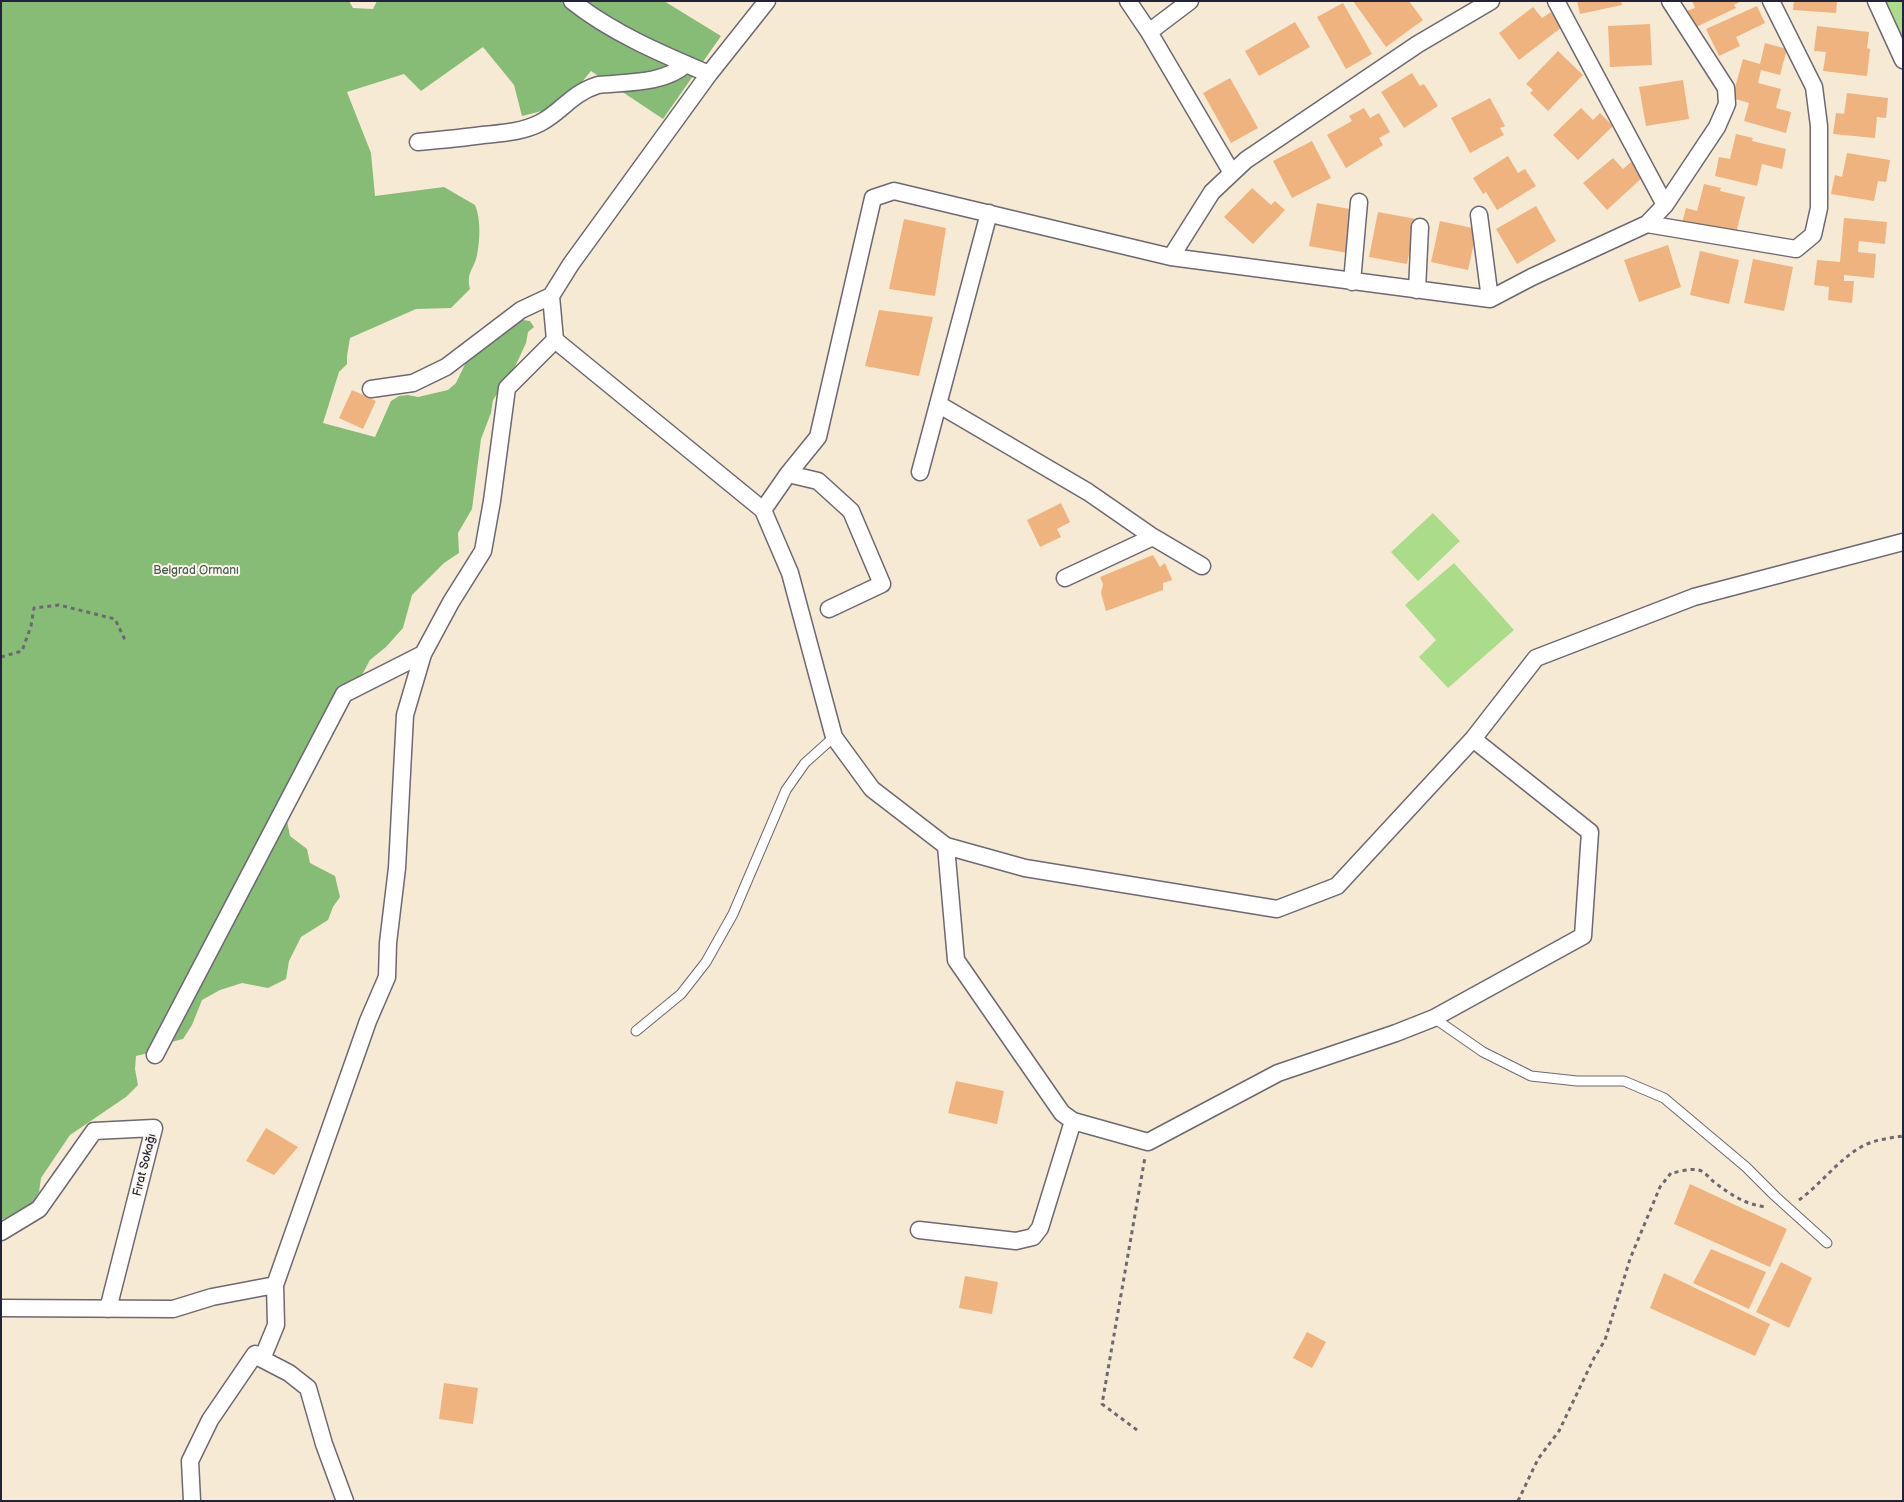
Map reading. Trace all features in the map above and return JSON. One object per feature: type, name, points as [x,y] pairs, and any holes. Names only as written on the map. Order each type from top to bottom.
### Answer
[{"type":"street","points":[[572,1],[585,12],[616,30],[709,74]]},
{"type":"street","points":[[370,389],[413,383],[446,367],[521,310],[551,296],[570,264],[709,74],[767,1]]},
{"type":"street","points":[[1128,1],[1149,32],[1232,173]]},
{"type":"street","points":[[1149,32],[1190,1]]},
{"type":"street","points":[[1171,257],[1212,192],[1246,160],[1418,44],[1491,1]]},
{"type":"street","points":[[1556,1],[1665,206]]},
{"type":"street","points":[[763,510],[788,474],[818,437],[873,198],[894,191],[1171,257],[1490,299],[1532,276],[1647,224],[1665,206],[1717,127],[1727,104],[1726,88],[1670,1]]},
{"type":"street","points":[[1647,224],[1796,249],[1813,235],[1819,208],[1819,126],[1814,87],[1771,1]]},
{"type":"street","points":[[1876,1],[1903,60]]},
{"type":"street","points":[[418,142],[512,132],[528,128],[550,117],[573,97],[588,88],[598,85],[663,78],[680,70],[686,64]]},
{"type":"street","points":[[1352,282],[1359,202]]},
{"type":"street","points":[[920,472],[989,213]]},
{"type":"street","points":[[1479,215],[1490,299]]},
{"type":"street","points":[[1416,290],[1420,227]]},
{"type":"street","points":[[551,296],[555,340],[763,510],[790,573],[834,737],[872,789],[946,846],[1025,868],[1277,909],[1337,886],[1473,739],[1536,658],[1694,597],[1903,542]]},
{"type":"street","points":[[262,1359],[276,1326],[276,1285],[368,1021],[387,977],[388,943],[397,868],[405,715],[423,654],[451,602],[483,551],[492,501],[507,388],[555,340]]},
{"type":"street","points":[[938,404],[1088,492],[1153,537],[1202,566]]},
{"type":"street","points":[[788,474],[818,481],[851,511],[882,584],[829,609]]},
{"type":"street","points":[[1065,578],[1153,537]]},
{"type":"street","points":[[155,1055],[344,694],[423,654]]},
{"type":"street","points":[[946,846],[956,960],[1062,1113],[1073,1121],[1148,1142],[1278,1073],[1396,1033],[1434,1018],[1583,936],[1590,832],[1473,739]]},
{"type":"street","points":[[919,1230],[1016,1241],[1033,1237],[1040,1228],[1073,1121]]},
{"type":"street","name":"Fırat Sokağı","points":[[1,1232],[39,1209],[94,1130],[154,1128],[108,1309]]},
{"type":"street","points":[[1,1308],[173,1309],[212,1297],[276,1285]]},
{"type":"street","points":[[192,1501],[190,1461],[210,1420],[255,1354],[289,1373],[308,1388],[324,1444],[345,1501]]},
{"type":"lane","points":[[636,1031],[680,994],[706,962],[733,914],[786,790],[805,763],[834,737]]},
{"type":"lane","points":[[1434,1018],[1484,1052],[1531,1076],[1577,1081],[1624,1081],[1664,1098],[1746,1167],[1827,1243]]},
{"type":"path","points":[[1,657],[22,651],[31,626],[34,608],[59,606],[115,619],[126,642]]},
{"type":"path","points":[[1518,1501],[1538,1458],[1559,1431],[1594,1358],[1605,1340],[1634,1251],[1660,1187],[1671,1173],[1697,1169],[1703,1171],[1733,1196],[1752,1206],[1778,1209],[1796,1201],[1812,1190],[1862,1147],[1887,1138],[1903,1136]]},
{"type":"path","points":[[1137,1430],[1102,1404],[1148,1142]]},
{"type":"green space","name":"Belgrad Ormanı","points":[[1,1],[349,1],[353,8],[373,9],[377,1],[664,1],[721,36],[663,119],[591,71],[562,106],[522,116],[514,85],[483,47],[421,91],[404,74],[347,92],[371,153],[375,196],[444,187],[475,205],[479,223],[479,243],[476,260],[469,279],[470,289],[451,308],[416,309],[350,338],[347,364],[339,372],[323,423],[375,437],[391,401],[399,396],[418,397],[448,390],[456,383],[467,360],[507,326],[514,326],[523,320],[530,321],[534,327],[528,332],[526,343],[514,369],[493,400],[491,413],[481,439],[472,509],[458,533],[459,553],[444,563],[412,595],[403,628],[386,647],[370,660],[286,816],[290,836],[307,849],[310,863],[335,876],[340,897],[333,907],[328,920],[301,937],[289,961],[286,979],[268,988],[242,983],[220,990],[202,1000],[192,1025],[183,1039],[171,1042],[157,1051],[136,1056],[135,1069],[138,1085],[126,1097],[70,1135],[41,1178],[39,1192],[28,1211],[1,1220]]},
{"type":"green space","points":[[1885,1],[1903,1],[1903,33],[1899,35]]},
{"type":"green space","points":[[1433,513],[1460,541],[1418,581],[1391,552]]},
{"type":"green space","points":[[1454,563],[1514,630],[1448,688],[1419,657],[1436,640],[1405,605]]},
{"type":"building","points":[[1353,1],[1409,1],[1423,20],[1386,47]]},
{"type":"building","points":[[1577,1],[1621,1],[1622,5],[1580,14]]},
{"type":"building","points":[[1692,1],[1741,1],[1734,5],[1736,8],[1694,28],[1686,11],[1695,8]]},
{"type":"building","points":[[1794,1],[1837,1],[1836,13],[1793,10]]},
{"type":"building","points":[[1343,3],[1372,54],[1346,69],[1317,17]]},
{"type":"building","points":[[1757,6],[1765,23],[1736,37],[1740,46],[1719,56],[1706,29]]},
{"type":"building","points":[[1533,7],[1542,18],[1551,12],[1562,27],[1519,60],[1499,33]]},
{"type":"building","points":[[1295,22],[1310,47],[1259,76],[1245,51]]},
{"type":"building","points":[[1650,24],[1652,65],[1610,67],[1608,26]]},
{"type":"building","points":[[1817,26],[1869,32],[1867,48],[1870,49],[1867,76],[1823,71],[1826,52],[1814,51]]},
{"type":"building","points":[[1765,43],[1787,49],[1780,75],[1761,70],[1758,83],[1781,89],[1776,108],[1791,112],[1786,133],[1744,121],[1749,103],[1732,98],[1743,59],[1760,64]]},
{"type":"building","points":[[1558,51],[1583,75],[1548,111],[1530,93],[1533,90],[1526,84]]},
{"type":"building","points":[[1412,73],[1420,86],[1424,84],[1438,106],[1404,128],[1381,92]]},
{"type":"building","points":[[1230,78],[1258,128],[1231,143],[1203,93]]},
{"type":"building","points":[[1683,80],[1689,119],[1646,126],[1639,87]]},
{"type":"building","points":[[1847,93],[1888,98],[1886,118],[1877,117],[1875,138],[1833,134],[1836,113],[1844,114]]},
{"type":"building","points":[[1490,98],[1505,126],[1500,128],[1504,135],[1470,153],[1451,118]]},
{"type":"building","points":[[1364,108],[1370,118],[1379,113],[1390,132],[1379,138],[1383,145],[1346,168],[1327,135],[1352,121],[1349,116]]},
{"type":"building","points":[[1581,108],[1593,120],[1600,113],[1613,126],[1578,160],[1553,135]]},
{"type":"building","points":[[1736,134],[1753,138],[1752,141],[1786,149],[1782,169],[1762,164],[1757,186],[1715,176],[1719,157],[1730,159]]},
{"type":"building","points":[[1312,141],[1331,178],[1292,198],[1273,161]]},
{"type":"building","points":[[1847,153],[1890,160],[1886,182],[1878,181],[1874,201],[1831,194],[1835,175],[1842,177]]},
{"type":"building","points":[[1508,156],[1518,173],[1525,169],[1536,186],[1497,210],[1486,192],[1483,194],[1473,178]]},
{"type":"building","points":[[1613,158],[1623,169],[1631,162],[1644,176],[1607,210],[1583,183]]},
{"type":"building","points":[[1704,184],[1721,188],[1720,191],[1745,197],[1736,233],[1682,223],[1686,208],[1697,211]]},
{"type":"building","points":[[1252,188],[1271,205],[1275,201],[1285,210],[1253,244],[1224,217]]},
{"type":"building","points":[[1317,203],[1355,210],[1347,253],[1309,246]]},
{"type":"building","points":[[1536,206],[1556,241],[1517,264],[1496,229]]},
{"type":"building","points":[[1378,212],[1416,219],[1407,264],[1369,257]]},
{"type":"building","points":[[1844,218],[1887,222],[1885,244],[1859,241],[1858,252],[1876,254],[1874,278],[1844,275],[1844,281],[1854,281],[1852,303],[1828,300],[1829,287],[1814,285],[1817,260],[1840,262]]},
{"type":"building","points":[[904,219],[946,228],[935,296],[889,289]]},
{"type":"building","points":[[1440,221],[1477,229],[1468,270],[1431,262]]},
{"type":"building","points":[[1668,245],[1681,287],[1639,302],[1624,260]]},
{"type":"building","points":[[1700,251],[1739,260],[1729,304],[1690,295]]},
{"type":"building","points":[[1753,259],[1793,267],[1784,311],[1744,303]]},
{"type":"building","points":[[879,310],[933,317],[919,376],[865,366]]},
{"type":"building","points":[[352,390],[376,401],[363,429],[339,418]]},
{"type":"building","points":[[1061,503],[1070,522],[1057,529],[1061,537],[1040,547],[1027,520]]},
{"type":"building","points":[[1153,555],[1160,567],[1165,563],[1172,580],[1163,583],[1163,590],[1106,611],[1101,593],[1103,584],[1100,577]]},
{"type":"building","points":[[956,1081],[1004,1091],[997,1124],[948,1113]]},
{"type":"building","points":[[266,1128],[298,1147],[274,1175],[246,1161]]},
{"type":"building","points":[[1690,1184],[1787,1229],[1770,1267],[1674,1224]]},
{"type":"building","points":[[1711,1249],[1766,1272],[1749,1309],[1693,1283]]},
{"type":"building","points":[[1781,1262],[1812,1278],[1789,1328],[1756,1312]]},
{"type":"building","points":[[1664,1273],[1770,1324],[1755,1356],[1650,1308]]},
{"type":"building","points":[[965,1276],[998,1282],[992,1314],[959,1308]]},
{"type":"building","points":[[1307,1332],[1326,1342],[1312,1368],[1293,1358]]},
{"type":"building","points":[[444,1383],[478,1388],[473,1424],[439,1419]]}]
